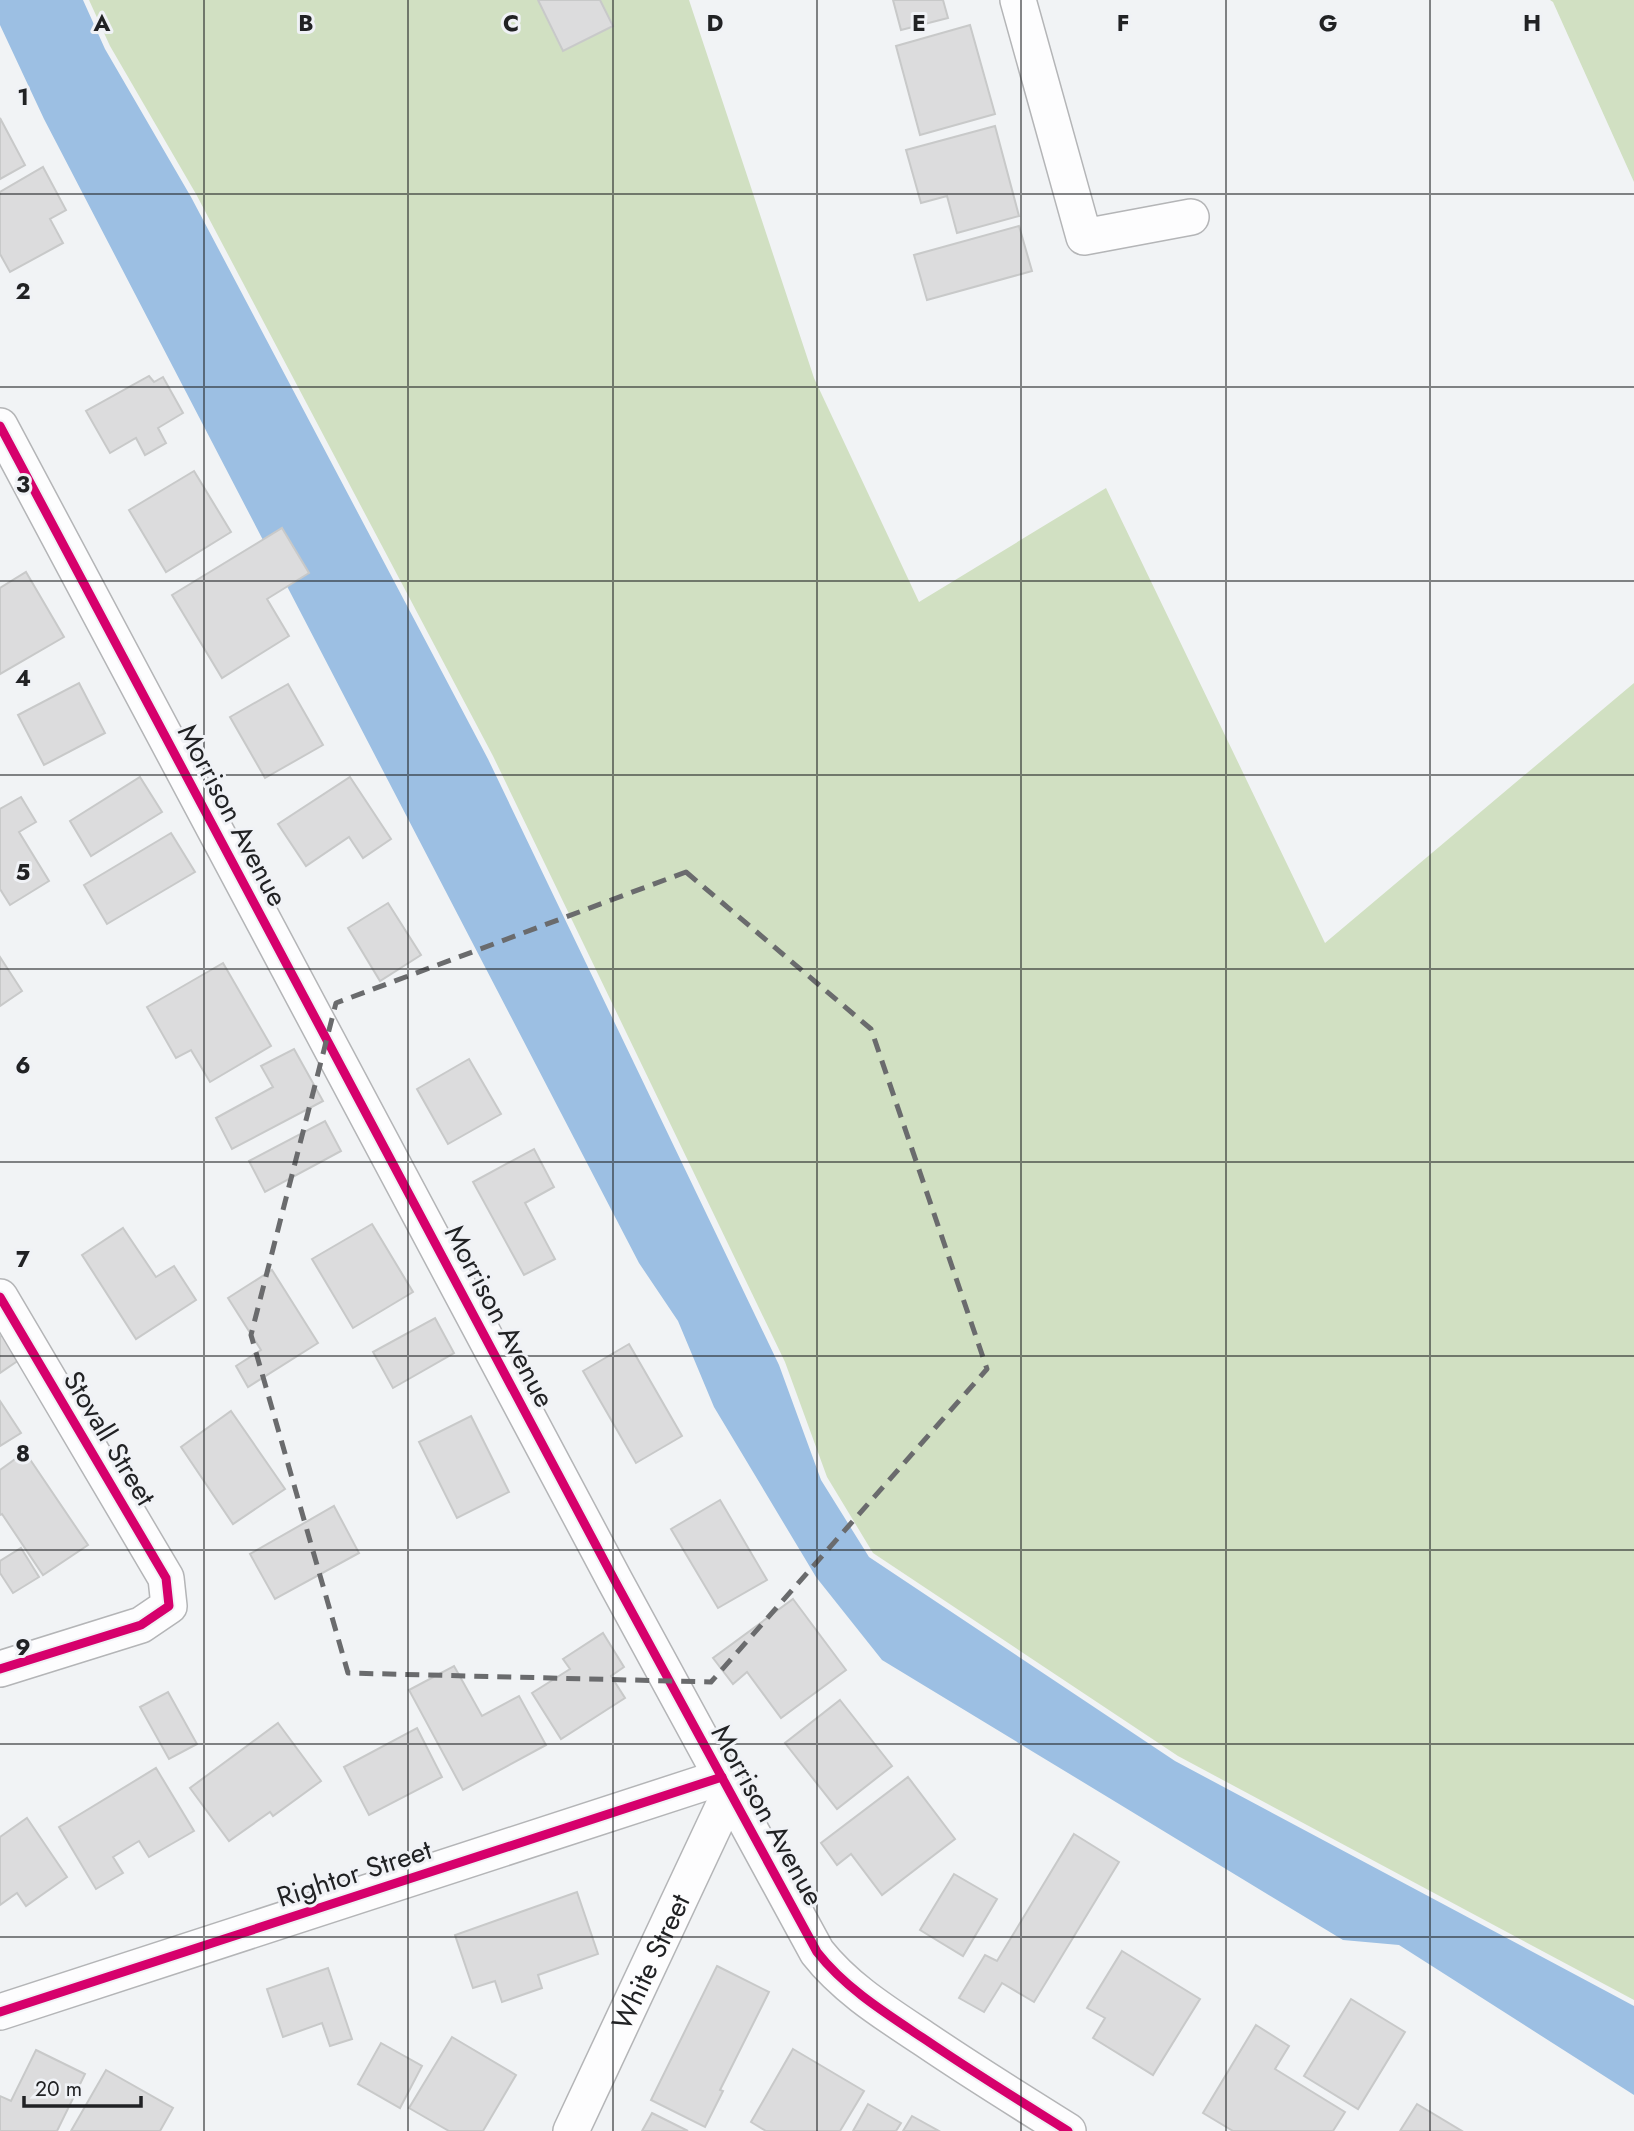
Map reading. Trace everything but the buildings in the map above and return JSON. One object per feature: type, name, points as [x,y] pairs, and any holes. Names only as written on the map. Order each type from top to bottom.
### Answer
[{"type":"street","points":[[1018,0],[1084,237],[1191,217]]},
{"type":"street","name":"Morrison Avenue","points":[[0,426],[817,1952],[832,1972],[875,2007],[1068,2131]]},
{"type":"street","name":"Stovall Street","points":[[0,1297],[166,1578],[169,1606],[141,1625],[0,1669]]},
{"type":"street","name":"Rightor Street","points":[[0,2012],[726,1784]]},
{"type":"street","name":"White Street","points":[[571,2131],[726,1784]]},
{"type":"highlighted area","points":[[686,872],[871,1029],[987,1369],[711,1682],[348,1673],[251,1335],[336,1003]]},
{"type":"green space","points":[[89,0],[689,0],[814,378],[919,602],[1106,488],[1325,943],[1634,683],[1634,2000],[1178,1756],[873,1553],[827,1477],[785,1362],[493,756],[196,194],[110,46]]},
{"type":"green space","points":[[1550,0],[1634,0],[1634,182],[1553,2]]},
{"type":"water","points":[[0,0],[83,0],[105,49],[191,197],[488,759],[779,1365],[821,1480],[869,1557],[1175,1761],[1634,2006],[1634,2095],[1399,1945],[1343,1940],[882,1660],[816,1577],[714,1407],[678,1321],[639,1263],[44,119],[0,25]]},
{"type":"cycle path","points":[[0,426],[615,1581],[817,1952],[841,1978],[882,2010],[1068,2131]]},
{"type":"cycle path","points":[[0,1297],[166,1578],[169,1606],[141,1625],[0,1669]]},
{"type":"cycle path","points":[[0,2012],[722,1777]]}]
